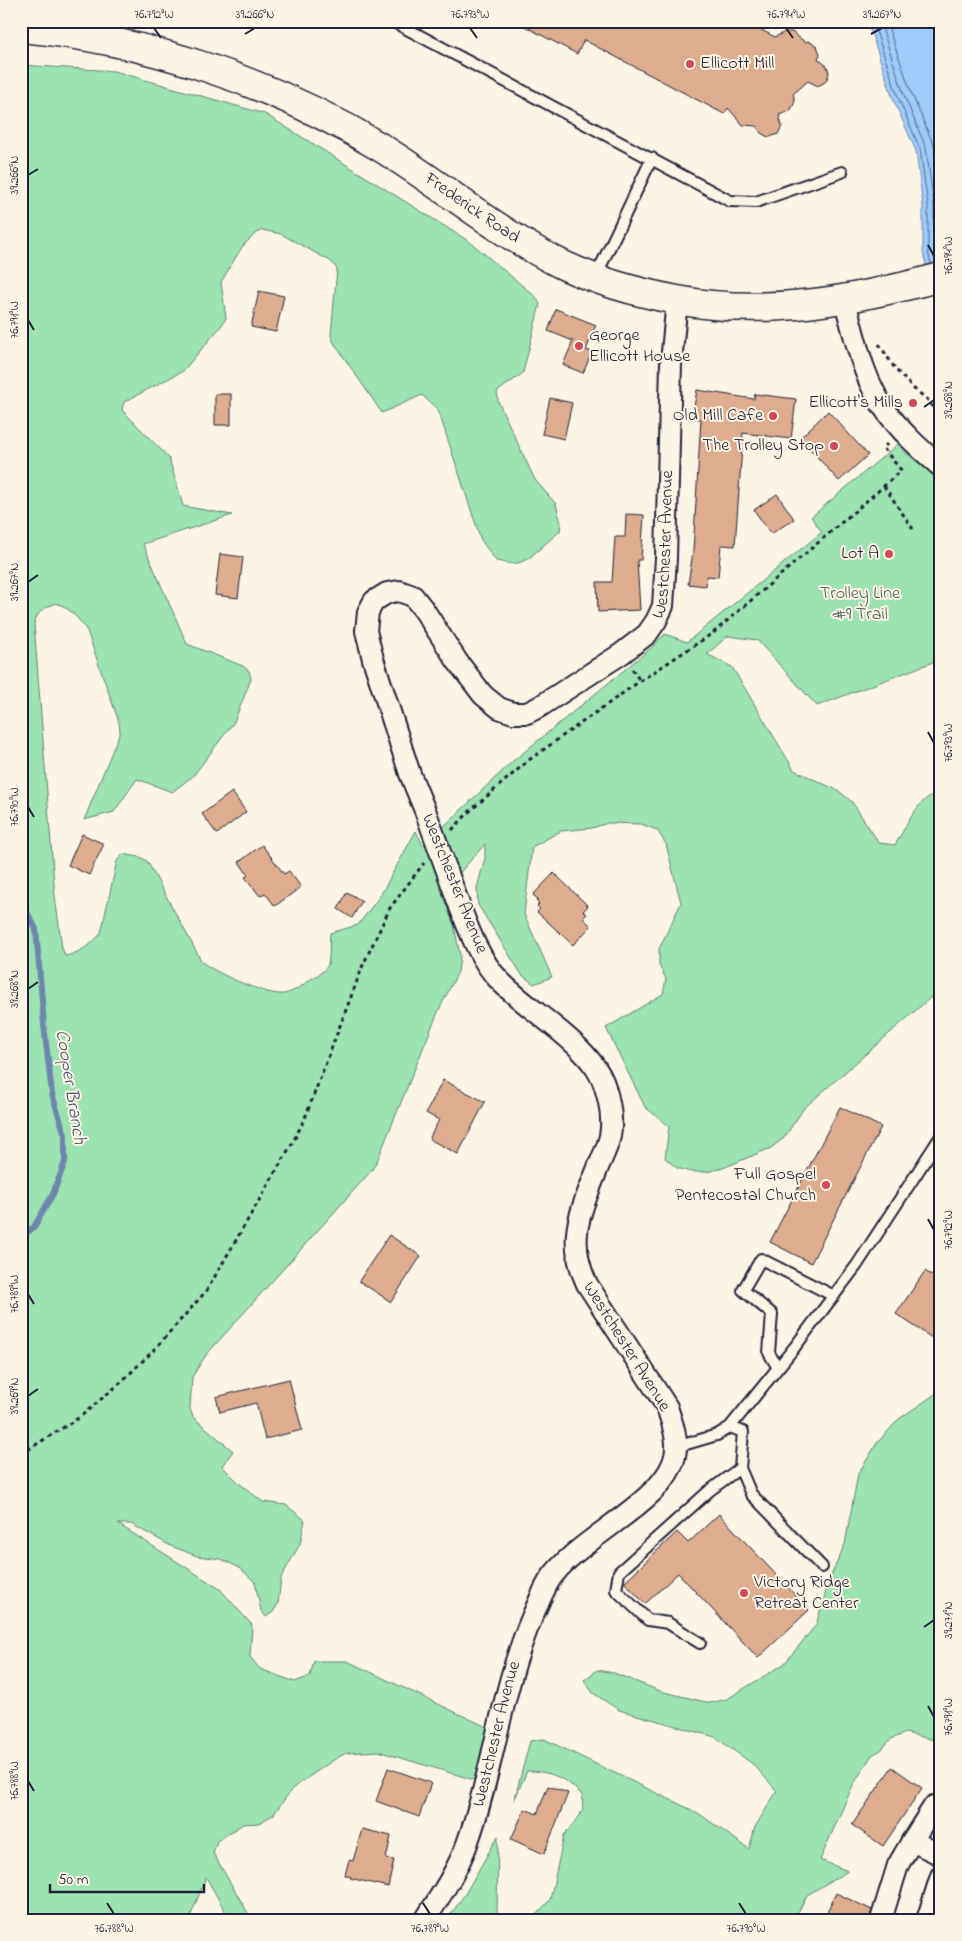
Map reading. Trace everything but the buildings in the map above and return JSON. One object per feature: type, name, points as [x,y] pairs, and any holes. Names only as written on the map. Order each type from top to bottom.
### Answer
[{"type":"main road","name":"Frederick Road","points":[[21,28],[58,31],[151,49],[222,72],[310,109],[381,148],[512,236],[564,265],[613,284],[676,300],[733,307],[785,306],[844,299],[941,277]]},
{"type":"street","points":[[844,299],[863,362],[883,408],[916,445],[941,466]]},
{"type":"street","name":"Westchester Avenue","points":[[425,1920],[453,1874],[467,1844],[486,1781],[522,1641],[549,1581],[566,1560],[661,1484],[673,1465],[676,1447],[673,1426],[667,1407],[587,1284],[580,1270],[576,1252],[576,1234],[580,1213],[610,1137],[611,1109],[605,1085],[592,1062],[570,1040],[511,992],[488,967],[470,932],[410,774],[373,660],[366,631],[368,612],[374,601],[387,592],[400,591],[413,596],[457,661],[483,695],[499,708],[514,713],[527,713],[539,707],[622,654],[647,634],[663,606],[671,363],[676,300]]},
{"type":"street","points":[[881,1920],[898,1865],[934,1806]]},
{"type":"street","points":[[912,1840],[941,1854]]},
{"type":"street","points":[[927,1920],[941,1876]]},
{"type":"lane","points":[[392,21],[730,201],[756,202],[842,172]]},
{"type":"lane","points":[[595,277],[652,158]]},
{"type":"lane","points":[[676,1447],[717,1435],[730,1427],[857,1265],[941,1136]]},
{"type":"lane","points":[[778,1368],[769,1353],[772,1314],[744,1290],[761,1259],[834,1296]]},
{"type":"lane","points":[[730,1427],[743,1432],[740,1468],[751,1494],[822,1567]]},
{"type":"lane","points":[[700,1643],[668,1623],[648,1620],[616,1590],[620,1572],[709,1491],[740,1468]]},
{"type":"path","points":[[876,337],[878,344],[896,370],[926,399],[941,418]]},
{"type":"path","points":[[446,836],[471,810],[529,760],[640,681],[713,634],[884,486],[901,470],[882,448],[892,440]]},
{"type":"path","points":[[884,486],[913,529]]},
{"type":"path","points":[[21,1454],[80,1417],[119,1384],[153,1351],[207,1290],[305,1118],[363,965],[390,908],[428,858]]},
{"type":"green space","name":"Trolley Line #9 Trail","points":[[21,65],[114,71],[265,114],[470,242],[536,297],[540,304],[523,373],[497,392],[498,401],[535,480],[556,504],[561,523],[560,531],[528,559],[513,564],[496,561],[481,540],[438,410],[422,395],[382,413],[334,343],[331,335],[337,269],[332,262],[281,234],[262,230],[255,234],[242,247],[221,282],[226,318],[222,325],[183,371],[124,402],[122,410],[169,458],[183,506],[232,515],[143,544],[187,644],[243,666],[249,671],[251,679],[234,722],[193,776],[172,792],[137,779],[114,812],[84,820],[120,732],[119,722],[87,631],[78,618],[56,603],[45,608],[35,620],[55,896],[62,948],[65,956],[85,948],[101,933],[117,861],[122,854],[140,857],[147,861],[202,962],[254,988],[276,994],[284,994],[295,990],[325,969],[329,960],[330,933],[358,925],[380,896],[416,831],[423,846],[512,762],[651,648],[665,634],[687,642],[822,532],[811,517],[898,444],[941,481],[941,659],[817,706],[757,640],[728,636],[707,654],[732,667],[794,770],[839,791],[852,802],[879,843],[895,845],[919,806],[933,794],[941,792],[941,994],[930,998],[804,1108],[784,1138],[771,1148],[723,1168],[706,1172],[691,1172],[677,1168],[665,1158],[669,1126],[645,1107],[606,1028],[663,994],[666,979],[659,965],[659,949],[681,903],[666,844],[657,830],[641,824],[608,823],[592,828],[561,831],[532,847],[524,914],[552,977],[534,984],[522,975],[478,905],[477,888],[485,858],[485,844],[442,893],[454,925],[460,956],[458,972],[438,1012],[377,1161],[372,1170],[206,1355],[192,1377],[190,1409],[193,1417],[233,1451],[222,1466],[239,1483],[263,1502],[286,1505],[305,1520],[300,1544],[281,1578],[278,1604],[273,1612],[266,1617],[261,1611],[255,1582],[240,1568],[221,1559],[197,1556],[171,1546],[131,1524],[118,1524],[220,1589],[252,1625],[250,1657],[260,1669],[295,1682],[310,1676],[314,1661],[347,1661],[493,1730],[474,1780],[378,1751],[346,1753],[293,1788],[273,1815],[259,1823],[243,1824],[217,1841],[213,1853],[252,1920],[230,1920],[206,1877],[189,1920],[21,1920]]},
{"type":"green space","points":[[941,1390],[941,1739],[938,1741],[906,1733],[891,1739],[881,1750],[872,1755],[853,1785],[820,1860],[848,1871],[807,1895],[794,1920],[531,1920],[550,1900],[564,1836],[583,1810],[582,1795],[564,1780],[543,1772],[527,1771],[514,1801],[530,1741],[544,1739],[698,1813],[749,1849],[755,1827],[777,1791],[754,1765],[715,1737],[619,1710],[593,1693],[584,1680],[597,1670],[614,1673],[660,1691],[710,1703],[727,1699],[784,1664],[816,1625],[830,1578],[845,1544],[858,1474],[877,1443],[899,1419]]},
{"type":"green space","points":[[498,1836],[497,1916],[511,1920],[447,1920],[465,1894]]},
{"type":"water","points":[[863,21],[941,21],[941,312],[937,307],[923,253],[923,206],[916,151],[893,99],[871,32]]},
{"type":"waterway","name":"Cooper Branch","points":[[21,901],[36,929],[52,1094],[65,1135],[65,1162],[53,1194],[34,1227],[21,1237]]},
{"type":"place","name":"Ellicott Mill","points":[[690,64]]},
{"type":"place","name":"George Ellicott House","points":[[579,346]]},
{"type":"place","name":"Ellicott's Mills","points":[[913,403]]},
{"type":"place","name":"Old Mill Cafe","points":[[773,416]]},
{"type":"place","name":"The Trolley Stop","points":[[834,446]]},
{"type":"place","name":"Lot A","points":[[889,554]]},
{"type":"place","name":"Full Gospel Pentecostal Church","points":[[826,1185]]},
{"type":"place","name":"Victory Ridge Retreat Center","points":[[744,1593]]}]
